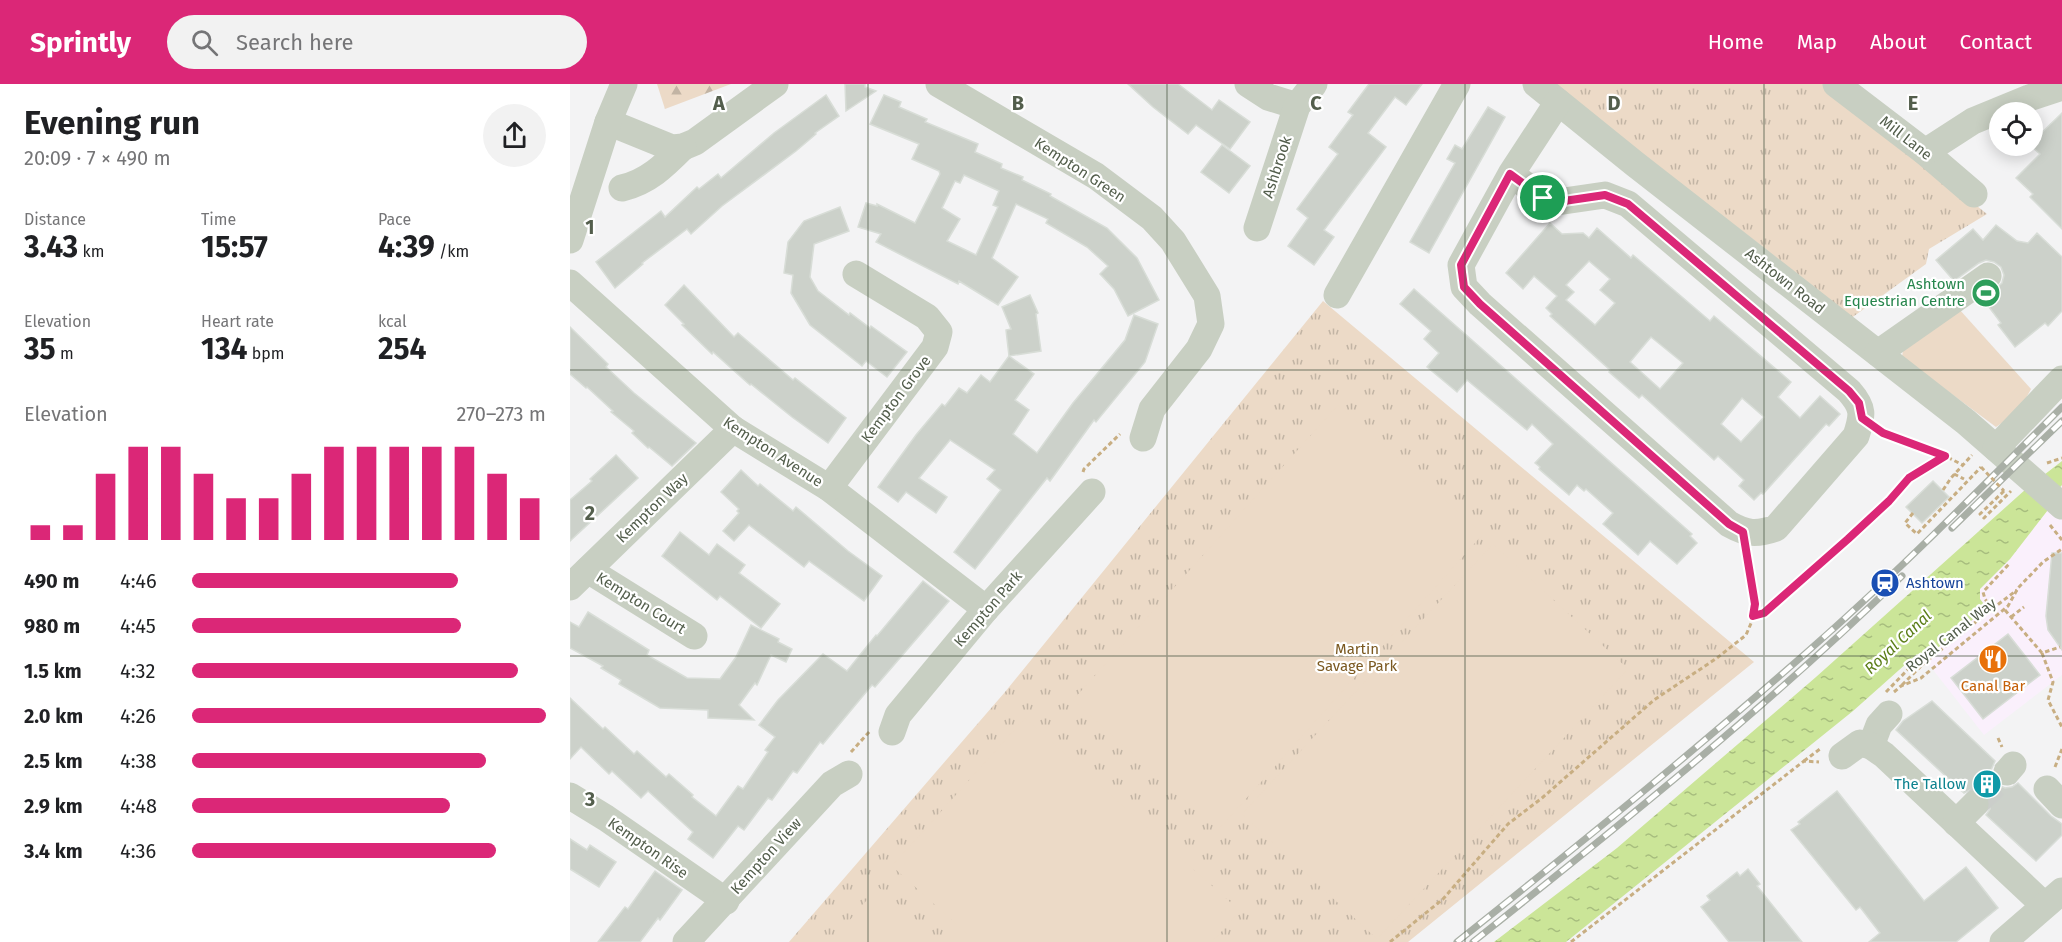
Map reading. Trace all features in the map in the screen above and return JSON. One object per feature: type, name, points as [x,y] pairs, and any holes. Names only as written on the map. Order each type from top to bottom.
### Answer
[{"type":"street","points":[[570,240],[608,122],[624,84]]},
{"type":"street","points":[[608,122],[672,148],[683,147],[694,142],[775,84]]},
{"type":"street","name":"Kempton Green","points":[[939,84],[1096,176],[1152,218],[1173,241],[1207,296],[1211,324],[1199,349],[1132,436]]},
{"type":"street","points":[[1248,84],[1268,97],[1297,106]]},
{"type":"street","name":"Ashbrook","points":[[1257,228],[1297,106],[1314,84]]},
{"type":"street","points":[[1337,295],[1457,84]]},
{"type":"street","name":"Ashtown Road","points":[[1536,84],[1878,353],[1987,451],[2029,479],[2057,512]]},
{"type":"street","name":"Mill Lane","points":[[1836,84],[1925,152],[1974,194]]},
{"type":"street","points":[[1925,152],[1973,121],[2062,87]]},
{"type":"street","points":[[1510,174],[1543,198],[1557,202],[1605,195],[1628,204],[1849,391],[1859,403],[1862,418],[1856,436],[1776,528],[1762,533],[1743,532],[1729,524],[1480,304],[1464,287],[1461,265],[1510,174],[1558,102]]},
{"type":"street","points":[[622,188],[637,184],[655,174],[683,147]]},
{"type":"street","name":"Kempton Grove","points":[[829,488],[935,347],[939,332],[927,317],[856,274]]},
{"type":"street","points":[[1878,353],[1988,276]]},
{"type":"street","name":"Kempton Avenue","points":[[570,283],[733,429],[829,488],[986,609]]},
{"type":"street","points":[[1987,451],[2062,380]]},
{"type":"street","name":"Kempton Way","points":[[579,578],[733,429]]},
{"type":"street","name":"Kempton Park","points":[[895,724],[986,609],[1083,501]]},
{"type":"street","name":"Kempton Court","points":[[579,578],[693,636]]},
{"type":"street","points":[[1871,746],[1885,705]]},
{"type":"street","points":[[1828,755],[1860,743],[1871,746],[1956,823],[2053,898],[2003,942]]},
{"type":"street","name":"Kempton View","points":[[686,942],[840,779]]},
{"type":"street","name":"Kempton Rise","points":[[570,796],[606,818],[726,901]]},
{"type":"street","points":[[1956,823],[1975,804]]},
{"type":"path","points":[[1862,418],[1883,433],[1963,465]]},
{"type":"path","points":[[1083,501],[1084,469],[1132,436]]},
{"type":"path","points":[[1943,490],[1963,465],[1987,451]]},
{"type":"path","points":[[1987,451],[2004,491],[1980,514],[1984,518],[2046,463],[2062,458]]},
{"type":"path","points":[[1913,513],[1905,523],[1917,534],[1987,451]]},
{"type":"path","points":[[1753,616],[1764,613],[1848,539],[1889,501],[1909,478],[1945,456]]},
{"type":"path","points":[[1954,474],[1964,479]]},
{"type":"path","points":[[2057,512],[2062,540]]},
{"type":"path","points":[[1390,942],[1443,899],[1508,824],[1542,798],[1654,700],[1717,658],[1736,640],[1746,635],[1755,604],[1743,532]]},
{"type":"path","name":"Royal Canal Way","points":[[1922,665],[1901,687],[1921,678],[2004,610],[2018,588],[2043,562],[2062,549]]},
{"type":"path","points":[[1992,609],[1983,592],[2009,564]]},
{"type":"path","points":[[1885,705],[1918,659],[1922,665],[2018,588]]},
{"type":"path","points":[[2010,617],[2024,607]]},
{"type":"path","points":[[2004,610],[2042,654],[2053,682],[2048,700],[2062,727]]},
{"type":"path","points":[[2042,654],[2060,646]]},
{"type":"path","points":[[840,779],[845,759],[868,732],[895,724]]},
{"type":"path","points":[[1571,942],[1804,761],[1828,755]]},
{"type":"path","points":[[1804,761],[1828,755]]},
{"type":"shaded area","points":[[2062,494],[2062,675],[1984,735],[1927,662],[1918,654],[1987,608],[1980,599],[1980,589],[2010,559]]},
{"type":"green space","points":[[657,84],[731,84],[665,109]]},
{"type":"green space","points":[[1547,84],[1824,84],[1987,214],[1929,249],[1926,264],[1850,319],[1763,247]]},
{"type":"green space","name":"Martin Savage Park","points":[[1323,301],[1754,662],[1408,942],[789,942],[1005,692]]},
{"type":"green space","points":[[1959,309],[2031,389],[2019,411],[1996,427],[1902,357],[1904,344]]},
{"type":"green space","points":[[1338,405],[1483,534],[1218,830],[1073,700]]},
{"type":"green space","points":[[1493,544],[1628,669],[1377,939],[1242,814]]},
{"type":"green space","points":[[1025,718],[1240,911],[1212,942],[976,942],[892,866]]},
{"type":"green space","points":[[878,887],[942,942],[831,942]]},
{"type":"water","name":"Royal Canal","points":[[2062,461],[2062,485],[2047,502],[2051,506],[2010,559],[1980,589],[1980,599],[1987,608],[1924,659],[1917,654],[1853,711],[1566,942],[1494,942],[1617,848],[1816,677],[2026,489]]},
{"type":"building","points":[[845,84],[865,84],[865,87],[876,91],[846,111]]},
{"type":"building","points":[[1128,84],[1178,84],[1212,110],[1219,100],[1250,122],[1230,149],[1196,125],[1188,134]]},
{"type":"building","points":[[1369,84],[1422,84],[1406,105],[1395,97],[1368,133],[1386,147],[1324,230],[1334,237],[1314,265],[1288,246],[1308,218],[1297,209],[1338,154],[1329,147],[1353,115],[1348,112]]},
{"type":"building","points":[[826,95],[839,116],[722,206],[691,234],[687,229],[642,263],[615,288],[596,262],[661,211],[665,217],[697,187],[699,189],[718,174],[721,178],[774,133]]},
{"type":"building","points":[[884,95],[901,102],[899,107],[927,119],[925,122],[978,144],[975,152],[1002,164],[1001,168],[1023,177],[1022,180],[1051,194],[1050,196],[1107,228],[1137,258],[1159,300],[1128,316],[1114,289],[1100,274],[1108,266],[1087,247],[1046,223],[1048,219],[1016,204],[992,258],[1018,277],[998,305],[959,281],[958,284],[876,242],[881,234],[858,227],[866,203],[877,206],[877,204],[915,223],[940,174],[939,171],[912,159],[919,144],[870,124]],"holes":[[[964,175],[999,191],[993,205],[998,207],[976,255],[947,241],[960,219],[942,208],[955,181],[960,183]]]},
{"type":"building","points":[[1488,107],[1505,117],[1429,253],[1410,242],[1455,163],[1447,159],[1455,145],[1462,149]]},
{"type":"building","points":[[2062,113],[2062,229],[2030,197],[2033,194],[2016,178],[2038,156],[2043,156],[2043,131]]},
{"type":"building","points":[[1222,145],[1250,166],[1229,193],[1201,172]]},
{"type":"building","points":[[840,207],[849,231],[814,244],[810,277],[818,291],[849,315],[850,313],[870,328],[871,326],[907,352],[887,377],[866,361],[862,366],[810,325],[791,293],[793,275],[784,273],[788,242],[804,221]]},
{"type":"building","points":[[1550,223],[1562,234],[1583,233],[1589,238],[1597,228],[1631,258],[1633,255],[1710,321],[1714,316],[1791,382],[1778,397],[1800,418],[1820,396],[1840,414],[1829,426],[1826,424],[1763,494],[1761,493],[1754,500],[1739,486],[1744,480],[1718,456],[1714,460],[1642,395],[1639,398],[1550,316],[1552,314],[1546,308],[1557,296],[1534,276],[1523,289],[1506,273]],"holes":[[[1589,261],[1610,279],[1600,290],[1615,303],[1595,325],[1566,300],[1574,292],[1566,285]],[[1651,337],[1683,363],[1660,389],[1630,362]],[[1742,398],[1764,417],[1741,442],[1721,424]]]},
{"type":"building","points":[[1996,225],[2017,241],[2028,243],[2037,233],[2062,257],[2062,311],[2048,326],[2045,323],[2015,347],[1998,325],[2001,323],[1983,299],[2002,283],[2004,275],[2001,267],[1986,260],[1954,281],[1936,260],[1973,229],[1983,240]]},
{"type":"building","points":[[684,285],[734,337],[738,333],[793,380],[795,378],[846,418],[828,443],[750,385],[713,352],[712,354],[682,325],[684,324],[665,305]]},
{"type":"building","points":[[1414,289],[1692,534],[1690,536],[1697,543],[1677,564],[1650,541],[1638,555],[1603,524],[1613,513],[1586,489],[1584,491],[1577,485],[1569,495],[1539,469],[1540,467],[1535,463],[1553,444],[1532,424],[1527,430],[1467,380],[1457,392],[1427,367],[1439,353],[1424,339],[1431,331],[1400,304]]},
{"type":"building","points":[[1030,295],[1038,313],[1036,314],[1041,351],[1009,356],[1006,330],[1011,329],[1002,307]]},
{"type":"building","points":[[1134,315],[1158,324],[1145,362],[1096,422],[1094,420],[1050,481],[1047,478],[975,569],[954,552],[1001,490],[987,479],[995,470],[950,440],[919,478],[947,497],[936,513],[906,492],[898,502],[878,487],[942,404],[945,406],[959,388],[967,393],[981,375],[990,382],[1009,356],[1034,374],[1015,400],[1029,410],[1013,434],[1037,453],[1073,403],[1125,340]]},
{"type":"building","points":[[570,327],[608,364],[606,367],[634,393],[696,443],[672,466],[648,448],[632,433],[634,431],[611,412],[613,411],[570,374]]},
{"type":"building","points":[[616,455],[638,478],[570,541],[570,500],[592,481],[590,479]]},
{"type":"building","points":[[741,470],[758,486],[760,484],[793,511],[796,507],[882,576],[864,601],[809,561],[804,567],[749,525],[734,541],[723,531],[739,513],[737,511],[739,509],[721,492]]},
{"type":"building","points":[[1933,481],[1949,497],[1922,523],[1906,507]]},
{"type":"building","points":[[680,532],[709,555],[717,544],[745,565],[739,573],[780,604],[761,628],[720,596],[717,600],[662,556]]},
{"type":"building","points":[[2052,553],[2062,553],[2062,650],[2048,630],[2046,616]]},
{"type":"building","points":[[923,581],[949,601],[875,687],[872,685],[823,744],[820,742],[797,773],[793,771],[772,800],[768,798],[744,830],[738,826],[713,858],[688,839],[693,832],[648,791],[641,798],[612,771],[609,774],[581,747],[570,759],[570,698],[603,729],[605,727],[634,754],[637,751],[666,777],[669,774],[693,795],[692,797],[716,816],[738,786],[743,789],[768,752],[765,750],[775,737],[759,725],[778,700],[823,654],[847,671]]},
{"type":"building","points":[[588,612],[649,650],[647,655],[687,678],[720,679],[736,657],[751,625],[779,639],[778,642],[792,649],[786,662],[771,655],[757,685],[755,683],[739,705],[754,720],[708,718],[708,710],[660,708],[619,684],[621,680],[601,668],[603,666],[570,648],[570,622],[579,627]]},
{"type":"building","points":[[2008,634],[2040,675],[1983,719],[1951,678]]},
{"type":"building","name":"The Tallow","points":[[1932,701],[1995,761],[1991,770],[1996,784],[2005,788],[2018,783],[2062,824],[2062,835],[2036,861],[1986,815],[1990,809],[1990,801],[1986,793],[1980,789],[1972,789],[1964,793],[1896,730],[1903,721]]},
{"type":"building","points":[[1837,791],[1924,901],[1966,867],[1998,908],[1956,942],[1869,942],[1880,933],[1860,907],[1856,910],[1791,830]]},
{"type":"building","points":[[570,839],[587,850],[590,845],[616,862],[599,887],[570,869]]},
{"type":"building","points":[[1748,869],[1760,884],[1757,886],[1802,942],[1729,942],[1701,907],[1710,900],[1707,896],[1737,872],[1740,876]]},
{"type":"building","points":[[655,871],[682,890],[660,920],[658,918],[640,942],[598,942],[625,907],[628,909]]},
{"type":"tunnel","points":[[1975,804],[2007,772]]},
{"type":"railway","points":[[1457,942],[1688,754],[1824,637],[1915,553],[2062,407]]},
{"type":"railway","points":[[1952,528],[2062,421]]},
{"type":"railway","points":[[1473,942],[1746,719],[1902,576]]},
{"type":"place","name":"Ashtown Equestrian Centre","points":[[1986,293]]},
{"type":"place","name":"Ashtown","points":[[1885,583]]},
{"type":"place","name":"Canal Bar","points":[[1993,659]]},
{"type":"place","name":"The Tallow","points":[[1987,784]]},
{"type":"route","points":[[1510,174],[1543,198],[1557,202],[1605,195],[1628,204],[1849,391],[1859,403],[1862,418],[1883,433],[1945,456],[1909,478],[1889,501],[1848,539],[1764,613],[1753,616],[1755,604],[1743,532],[1729,524],[1480,304],[1464,287],[1461,265],[1510,174]]}]
